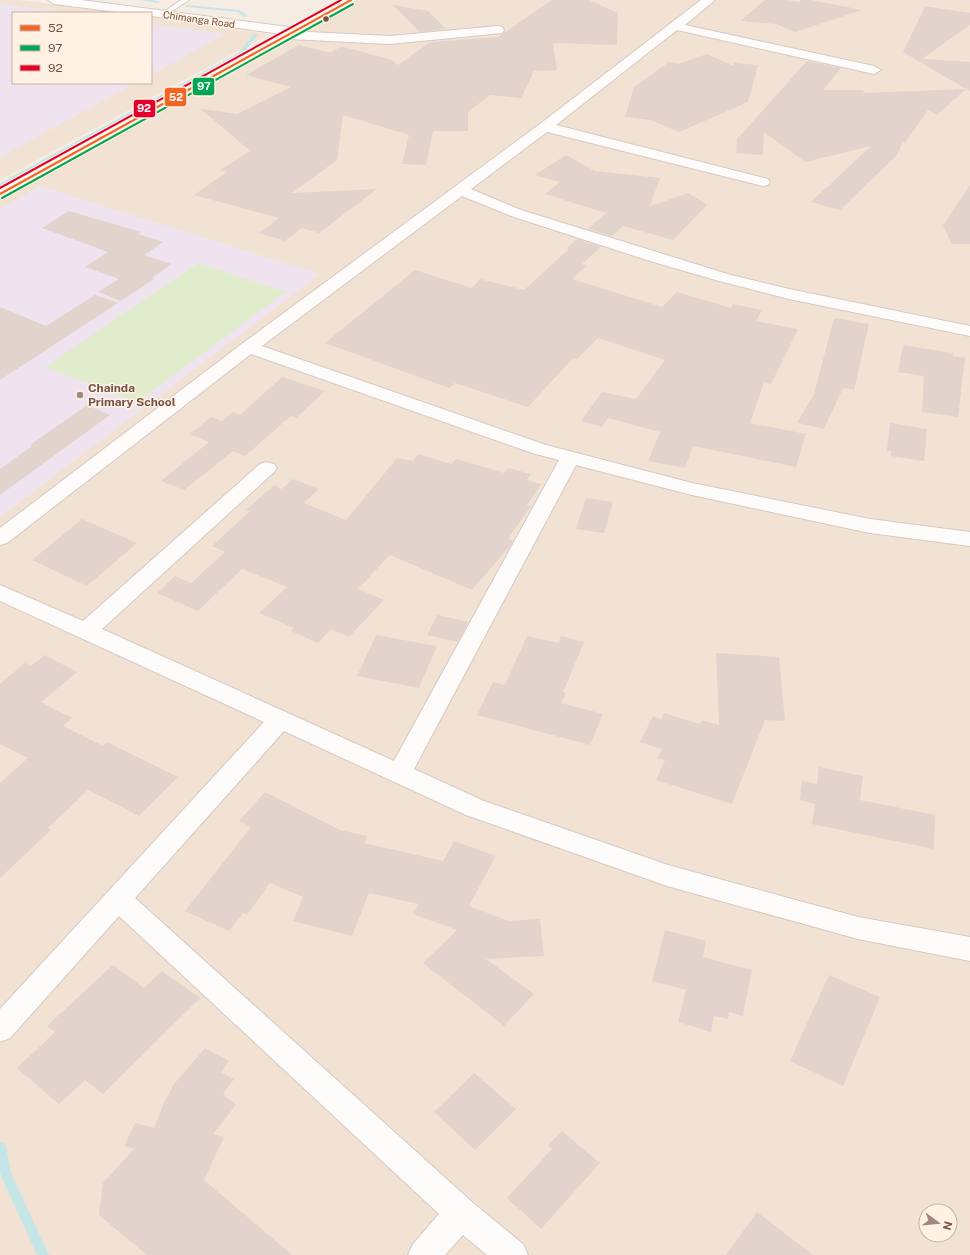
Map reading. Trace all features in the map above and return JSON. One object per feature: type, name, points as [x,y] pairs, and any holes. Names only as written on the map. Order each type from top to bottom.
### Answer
[{"type":"street","name":"Chimanga Road","points":[[54,0],[148,12]]},
{"type":"street","points":[[0,194],[351,0]]},
{"type":"street","points":[[0,538],[249,347],[545,127],[709,0]]},
{"type":"street","name":"Chimanga Road","points":[[152,12],[292,33],[390,40],[498,30]]},
{"type":"street","points":[[674,26],[874,70]]},
{"type":"street","points":[[545,127],[763,182]]},
{"type":"street","points":[[460,190],[516,213],[717,276],[796,295],[969,332]]},
{"type":"street","points":[[249,347],[540,449],[570,457],[692,489],[870,526],[970,539]]},
{"type":"street","points":[[399,774],[570,457]]},
{"type":"street","points":[[86,631],[267,468]]},
{"type":"street","points":[[0,592],[474,808],[667,875],[858,928],[970,950]]},
{"type":"street","points":[[0,1029],[280,720]]},
{"type":"street","points":[[119,899],[461,1213],[512,1255]]},
{"type":"street","points":[[424,1255],[461,1213]]},
{"type":"lane","points":[[164,14],[186,0]]},
{"type":"shaded area","points":[[0,0],[19,0],[112,12],[12,12],[12,84],[152,84],[152,17],[269,34],[0,180]]},
{"type":"shaded area","points":[[360,0],[970,0],[970,1255],[0,1255],[0,201]]},
{"type":"shaded area","points":[[0,4],[61,12],[12,12],[12,84],[134,84],[0,157]]},
{"type":"shaded area","points":[[152,24],[225,34],[152,74]]},
{"type":"shaded area","name":"Chainda Primary School","points":[[40,186],[320,274],[0,517],[0,209]]},
{"type":"green space","points":[[198,263],[286,292],[137,402],[45,367]]},
{"type":"building","points":[[552,0],[589,0],[618,13],[617,45],[553,43],[557,70],[534,71],[521,98],[490,95],[468,112],[468,131],[433,131],[426,165],[402,164],[409,135],[343,115],[337,160],[292,193],[377,189],[319,233],[302,228],[285,241],[259,233],[279,218],[194,195],[227,172],[220,170],[250,151],[201,109],[237,114],[291,87],[246,75],[299,45],[330,53],[340,47],[344,47],[392,60],[398,65],[430,42],[498,37]]},
{"type":"building","points":[[765,0],[787,0],[799,2],[801,0],[811,0],[862,10],[795,32],[776,24],[740,21]]},
{"type":"building","points":[[393,5],[428,11],[446,29],[420,32]]},
{"type":"building","points":[[925,6],[970,13],[970,25],[922,59],[970,62],[970,91],[903,52]]},
{"type":"building","points":[[707,54],[734,66],[734,63],[758,65],[748,102],[679,132],[651,120],[625,117],[634,87],[669,62],[678,64]]},
{"type":"building","points":[[807,61],[841,68],[823,90],[863,90],[864,93],[966,89],[937,115],[928,110],[905,143],[903,142],[897,155],[840,210],[811,202],[871,146],[805,162],[764,132],[763,155],[736,153],[737,139]]},
{"type":"building","points":[[566,155],[595,171],[660,178],[650,206],[688,193],[707,205],[673,240],[623,226],[612,236],[588,229],[606,213],[545,194],[560,182],[535,175]]},
{"type":"building","points":[[970,185],[970,244],[952,244],[943,225]]},
{"type":"building","points":[[69,211],[141,232],[138,234],[163,242],[144,255],[172,264],[152,278],[154,279],[121,301],[98,292],[119,279],[85,267],[108,252],[42,228]]},
{"type":"building","points":[[577,239],[601,247],[582,264],[586,266],[572,279],[662,307],[677,292],[731,308],[733,304],[762,310],[756,321],[798,329],[771,384],[764,382],[750,423],[806,434],[796,467],[693,446],[685,468],[648,461],[660,432],[608,418],[602,427],[581,421],[602,392],[636,399],[665,360],[598,338],[577,359],[573,358],[528,407],[455,383],[449,388],[325,343],[415,270],[472,288],[480,279],[524,290],[569,249],[567,248]]},
{"type":"building","points":[[95,295],[118,303],[0,380],[0,307],[46,326]]},
{"type":"building","points":[[834,318],[869,324],[854,390],[843,388],[824,429],[797,423],[814,394]]},
{"type":"building","points":[[903,345],[953,353],[953,356],[965,358],[958,417],[922,412],[924,376],[898,372]]},
{"type":"building","points":[[282,377],[325,391],[296,418],[291,416],[245,456],[233,451],[184,490],[161,481],[209,442],[190,434],[211,417],[222,421],[233,412],[240,415]]},
{"type":"building","points":[[87,405],[110,415],[0,495],[0,469],[32,446],[30,445]]},
{"type":"building","points":[[890,423],[927,429],[924,461],[891,456],[891,451],[887,451]]},
{"type":"building","points":[[418,454],[451,464],[456,459],[504,473],[508,468],[531,474],[527,480],[541,484],[527,505],[531,506],[508,539],[513,541],[510,546],[472,590],[390,555],[358,589],[384,600],[349,637],[331,629],[318,643],[291,631],[294,628],[259,613],[287,587],[242,569],[198,611],[157,593],[175,576],[191,583],[225,552],[212,546],[250,511],[246,510],[274,485],[282,489],[293,479],[319,489],[304,503],[346,520],[397,458],[413,461]]},
{"type":"building","points":[[586,498],[613,502],[604,533],[576,529]]},
{"type":"building","points":[[82,519],[137,543],[87,586],[32,560]]},
{"type":"building","points":[[437,615],[468,622],[458,642],[427,635]]},
{"type":"building","points":[[376,635],[437,646],[419,688],[357,676]]},
{"type":"building","points":[[527,636],[559,643],[561,636],[584,642],[563,692],[566,693],[561,703],[603,714],[590,745],[477,715],[493,682],[505,685]]},
{"type":"building","points":[[716,653],[779,657],[785,721],[765,720],[732,804],[656,780],[665,760],[657,758],[662,749],[640,742],[653,716],[661,719],[664,713],[700,724],[702,720],[719,725]]},
{"type":"building","points":[[45,655],[77,672],[41,702],[72,718],[63,726],[103,746],[107,742],[178,777],[139,816],[88,790],[48,828],[51,830],[0,878],[0,783],[28,758],[0,744],[0,684],[25,663],[31,666]]},
{"type":"building","points":[[819,767],[863,776],[860,800],[935,815],[934,849],[812,824],[815,804],[800,800],[802,781],[817,784]]},
{"type":"building","points":[[265,792],[340,830],[367,836],[364,843],[443,861],[454,841],[496,856],[469,906],[509,921],[540,919],[544,956],[486,959],[534,994],[504,1026],[423,963],[457,930],[413,914],[419,904],[369,893],[352,936],[293,921],[303,897],[270,883],[247,915],[243,913],[229,931],[185,911],[251,827],[239,821]]},
{"type":"building","points":[[665,930],[706,941],[703,957],[752,970],[743,1016],[729,1012],[728,1019],[714,1016],[711,1032],[678,1022],[686,990],[652,981]]},
{"type":"building","points":[[113,965],[144,988],[162,971],[200,998],[103,1094],[85,1080],[59,1104],[17,1068],[55,1032],[47,1026]]},
{"type":"building","points":[[829,975],[880,997],[843,1086],[790,1061]]},
{"type":"building","points":[[205,1048],[229,1061],[221,1072],[234,1079],[223,1094],[236,1105],[213,1134],[224,1137],[204,1180],[292,1255],[147,1255],[99,1215],[103,1183],[134,1149],[124,1146],[135,1123],[154,1128],[164,1103],[174,1084]]},
{"type":"building","points":[[474,1073],[516,1109],[475,1150],[434,1112]]},
{"type":"building","points":[[562,1131],[600,1163],[541,1229],[507,1198],[552,1149],[548,1145]]},
{"type":"building","points":[[757,1212],[813,1255],[726,1255]]},
{"type":"waterway","points":[[143,0],[158,2]]},
{"type":"waterway","points":[[188,6],[239,11],[246,16]]},
{"type":"waterway","points":[[0,185],[240,54],[256,35]]},
{"type":"waterway","points":[[0,1147],[6,1174],[43,1255]]},
{"type":"transit line","name":"92","points":[[0,188],[341,0]]},
{"type":"transit line","name":"52","points":[[0,194],[351,0]]},
{"type":"transit line","name":"97","points":[[2,198],[353,4]]},
{"type":"place","name":"Chainda Primary School","points":[[80,395]]}]
